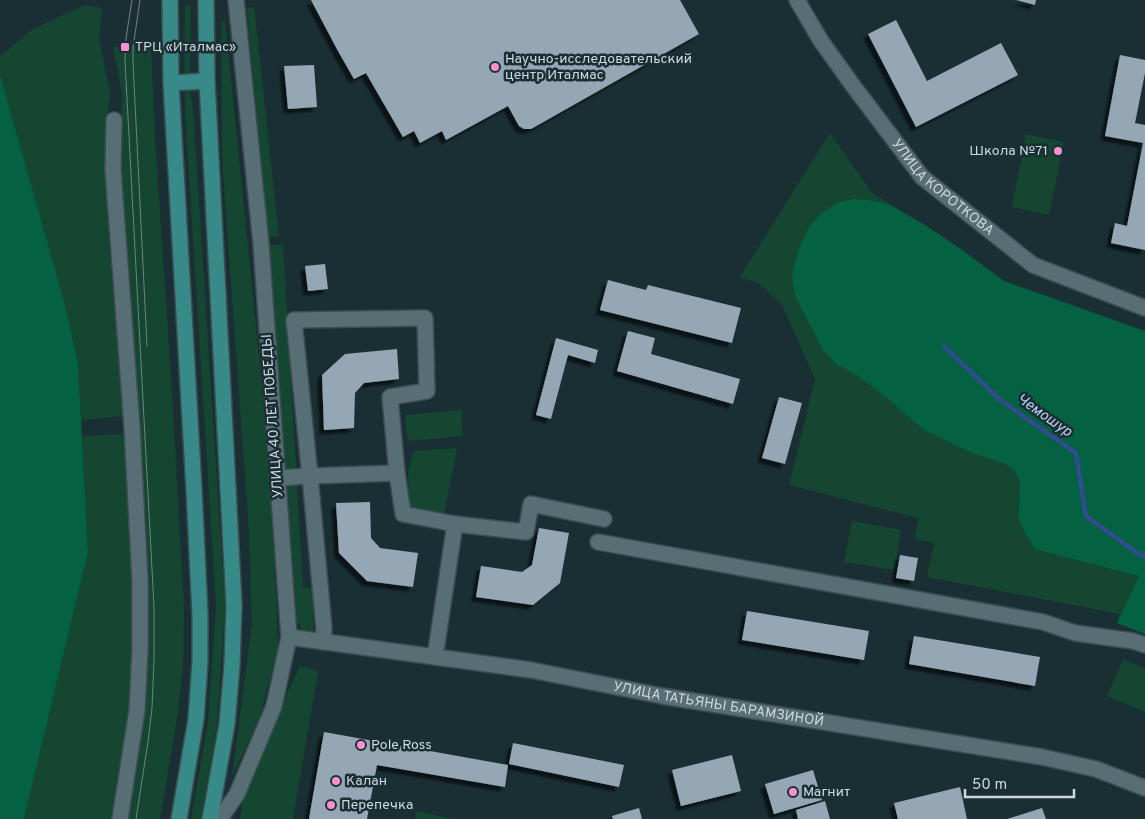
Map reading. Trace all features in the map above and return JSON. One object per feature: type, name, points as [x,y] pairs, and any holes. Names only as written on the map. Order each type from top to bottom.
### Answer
[{"type":"main road","points":[[170,0],[171,83],[200,614],[200,662],[196,720],[179,819]]},
{"type":"main road","points":[[206,0],[207,81],[234,605],[227,724],[210,819]]},
{"type":"main road","points":[[171,83],[207,81]]},
{"type":"street","name":"УЛИЦА 40 ЛЕТ ПОБЕДЫ","points":[[220,819],[236,794],[274,706],[288,638],[261,244],[236,0]]},
{"type":"street","name":"УЛИЦА КОРОТКОВА","points":[[798,0],[821,41],[922,178],[1033,265],[1145,308]]},
{"type":"street","points":[[114,120],[113,170],[133,436],[140,591],[137,710],[120,819]]},
{"type":"street","points":[[324,642],[294,320],[425,318],[427,391],[390,397],[403,514],[455,524],[526,532],[531,504],[604,519]]},
{"type":"street","points":[[278,478],[397,473]]},
{"type":"street","points":[[435,657],[455,524]]},
{"type":"street","points":[[598,542],[1044,622],[1075,633],[1133,641],[1145,646]]},
{"type":"street","name":"УЛИЦА ТАТЬЯНЫ БАРАМЗИНОЙ","points":[[288,638],[531,670],[662,696],[1042,757],[1096,769],[1144,785]]},
{"type":"green space","points":[[85,5],[102,8],[99,39],[110,93],[107,117],[106,167],[109,245],[124,416],[81,420],[78,363],[65,304],[0,75],[0,56],[33,29]]},
{"type":"green space","points":[[191,5],[190,75],[184,76],[185,6]]},
{"type":"green space","points":[[254,7],[279,236],[268,237],[247,8]]},
{"type":"green space","points":[[221,21],[225,21],[272,484],[278,648],[259,719],[232,777],[252,624],[249,532],[222,158]]},
{"type":"green space","points":[[151,43],[155,139],[184,609],[183,667],[177,718],[160,819],[127,819],[145,713],[149,601],[120,169],[122,94],[113,47]]},
{"type":"green space","points":[[0,75],[65,304],[78,363],[88,552],[24,819],[0,819]]},
{"type":"green space","points":[[190,88],[193,110],[225,606],[217,725],[201,819],[191,819],[208,723],[216,605],[185,111],[185,89]]},
{"type":"green space","points":[[830,133],[872,193],[961,249],[1004,281],[1145,331],[1145,634],[1117,623],[1120,614],[927,577],[934,543],[915,539],[918,518],[789,485],[815,379],[782,305],[757,282],[739,278]]},
{"type":"green space","points":[[1026,134],[1064,142],[1049,215],[1012,207]]},
{"type":"green space","points":[[853,199],[869,200],[890,205],[961,249],[1004,281],[1145,331],[1145,634],[1117,623],[1139,576],[1035,549],[1019,520],[1020,481],[1015,471],[1006,464],[972,453],[924,430],[858,376],[837,365],[823,350],[795,296],[792,274],[799,249],[809,227],[823,212],[837,203]]},
{"type":"green space","points":[[270,245],[283,245],[303,588],[313,588],[313,632],[302,629],[297,622]]},
{"type":"green space","points":[[461,410],[463,436],[408,441],[405,415]]},
{"type":"green space","points":[[126,434],[134,589],[131,710],[113,819],[24,819],[88,552],[82,436]]},
{"type":"green space","points":[[457,448],[444,515],[410,508],[408,471],[414,451]]},
{"type":"green space","points":[[852,521],[901,530],[894,570],[844,562]]},
{"type":"green space","points":[[1123,659],[1145,669],[1145,712],[1107,696]]},
{"type":"green space","points":[[300,666],[318,671],[293,819],[240,819],[243,799],[271,729]]},
{"type":"green space","points":[[416,811],[454,819],[415,819]]},
{"type":"building","name":"Научно-исследовательский центр Италмас","points":[[311,0],[680,0],[699,34],[531,129],[524,129],[519,126],[508,106],[446,140],[442,131],[420,143],[414,131],[403,137],[366,73],[354,79]]},
{"type":"building","points":[[1016,0],[1036,0],[1035,5]]},
{"type":"building","points":[[896,20],[927,81],[1001,43],[1018,75],[916,127],[868,34]]},
{"type":"building","points":[[1120,55],[1145,60],[1145,73],[1135,123],[1145,125],[1145,250],[1111,243],[1115,223],[1127,226],[1143,143],[1105,136]]},
{"type":"building","points":[[314,65],[317,107],[288,109],[284,66]]},
{"type":"building","points":[[325,264],[328,289],[308,291],[305,266]]},
{"type":"building","points":[[608,280],[646,290],[648,285],[741,308],[732,343],[600,310]]},
{"type":"building","points":[[628,331],[655,338],[651,354],[740,379],[733,404],[617,371]]},
{"type":"building","points":[[556,338],[598,350],[595,363],[568,355],[551,419],[536,415]]},
{"type":"building","points":[[397,349],[399,379],[364,383],[355,393],[354,428],[324,430],[322,375],[345,354]]},
{"type":"building","points":[[779,397],[802,403],[785,464],[762,458]]},
{"type":"building","points":[[370,502],[371,538],[380,548],[418,553],[413,587],[367,581],[339,553],[336,503]]},
{"type":"building","points":[[539,528],[569,533],[560,583],[533,605],[476,597],[481,566],[522,572],[532,565]]},
{"type":"building","points":[[900,555],[918,558],[914,581],[896,578]]},
{"type":"building","points":[[747,611],[869,631],[864,660],[742,640]]},
{"type":"building","points":[[914,636],[1040,657],[1035,686],[909,664]]},
{"type":"building","points":[[324,732],[508,765],[505,787],[377,765],[367,819],[309,819]]},
{"type":"building","points":[[513,743],[624,765],[619,787],[509,764]]},
{"type":"building","points":[[732,755],[741,791],[681,806],[672,770]]},
{"type":"building","name":"Магнит","points":[[813,770],[822,800],[774,814],[765,784]]},
{"type":"building","points":[[960,787],[967,819],[898,819],[894,803]]},
{"type":"building","points":[[825,801],[830,819],[798,819],[796,810]]},
{"type":"building","points":[[639,808],[642,819],[613,819],[612,816]]},
{"type":"building","points":[[1042,808],[1046,819],[1007,819]]},
{"type":"waterway","name":"Чемошур","points":[[944,346],[999,399],[1076,453],[1086,516],[1145,557]]},
{"type":"tram line","points":[[132,0],[126,38],[125,61],[154,607],[152,708],[136,819]]},
{"type":"tram line","points":[[140,0],[133,48],[133,62],[147,346]]},
{"type":"place","name":"ТРЦ «Италмас»","points":[[125,47]]},
{"type":"place","name":"Научно-исследовательский центр Италмас","points":[[495,67]]},
{"type":"place","name":"Школа №71","points":[[1058,151]]},
{"type":"place","name":"Pole Ross","points":[[361,745]]},
{"type":"place","name":"Калан","points":[[336,781]]},
{"type":"place","name":"Магнит","points":[[793,792]]},
{"type":"place","name":"Перепечка","points":[[331,805]]}]
